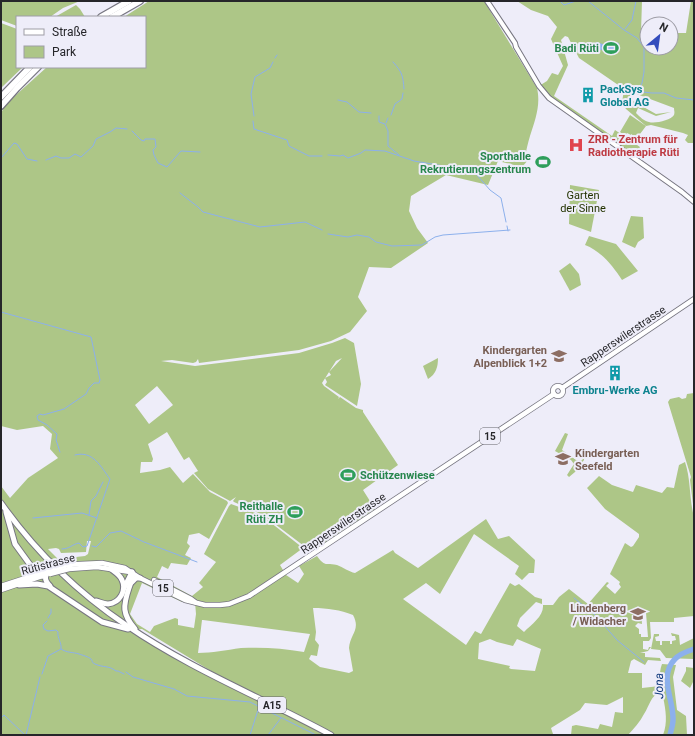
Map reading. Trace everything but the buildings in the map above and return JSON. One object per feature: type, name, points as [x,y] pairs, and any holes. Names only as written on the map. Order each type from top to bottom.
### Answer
[{"type":"highway","points":[[103,16],[129,1]]},
{"type":"highway","points":[[114,16],[140,1]]},
{"type":"highway","points":[[1,97],[29,68]]},
{"type":"highway","points":[[1,106],[16,88],[37,68]]},
{"type":"highway","points":[[3,505],[14,541],[31,566],[46,573],[46,581],[52,588],[102,622],[139,633]]},
{"type":"highway","name":"A15","points":[[3,505],[44,556],[65,577],[91,599],[139,633],[196,666],[331,735]]},
{"type":"highway","points":[[27,578],[31,572],[31,566]]},
{"type":"highway","points":[[111,569],[123,581],[124,590]]},
{"type":"highway","points":[[91,599],[104,603],[113,603],[120,598],[132,572]]},
{"type":"highway","points":[[132,572],[132,582],[125,600],[124,610],[127,619],[139,633]]},
{"type":"highway","points":[[132,582],[136,578],[140,578]]},
{"type":"highway","points":[[19,585],[40,584],[52,588]]},
{"type":"main road","points":[[487,1],[509,34],[539,86],[550,98],[694,202]]},
{"type":"main road","name":"Rapperswilerstrasse","points":[[562,388],[694,298]]},
{"type":"main road","name":"15","points":[[559,386],[562,388],[563,392],[561,396],[554,394],[553,390],[556,387],[559,386]]},
{"type":"main road","name":"Rapperswilerstrasse","points":[[132,572],[140,578],[185,600],[211,605],[224,605],[239,601],[249,596],[554,394]]},
{"type":"main road","name":"Rütistrasse","points":[[1,586],[87,563],[107,564],[125,568],[132,572]]},
{"type":"main road","name":"Rütistrasse","points":[[69,567],[86,567],[132,572]]},
{"type":"main road","name":"Rapperswilerstrasse","points":[[132,572],[157,582],[195,602]]},
{"type":"main road","name":"Rütistrasse","points":[[1,590],[19,585],[46,573]]},
{"type":"green space","points":[[1,1],[80,1],[63,8],[51,16],[16,16],[16,26],[1,20]]},
{"type":"green space","points":[[149,1],[484,1],[537,88],[537,112],[525,158],[529,159],[522,167],[498,161],[488,185],[446,175],[411,196],[409,211],[417,228],[428,243],[391,268],[369,267],[358,297],[367,311],[350,332],[331,341],[299,350],[199,363],[198,359],[193,363],[172,360],[161,361],[195,366],[299,353],[345,338],[354,343],[361,384],[357,406],[325,385],[327,382],[325,378],[322,383],[339,397],[338,399],[340,397],[356,408],[363,410],[398,465],[363,490],[375,509],[315,549],[304,546],[263,515],[234,502],[233,501],[236,497],[230,501],[208,489],[194,473],[198,471],[189,457],[184,460],[167,432],[148,444],[153,459],[152,462],[141,462],[140,473],[170,467],[183,483],[193,474],[210,492],[228,503],[209,539],[199,533],[189,535],[187,543],[190,546],[185,555],[191,558],[187,565],[171,563],[168,569],[162,566],[157,577],[192,596],[203,587],[199,583],[216,562],[204,554],[231,504],[261,515],[303,548],[280,565],[286,575],[298,583],[304,574],[299,566],[317,556],[326,564],[337,565],[355,573],[393,550],[395,553],[418,568],[486,519],[498,539],[509,536],[535,560],[534,573],[529,573],[522,580],[515,574],[519,566],[474,534],[440,594],[426,583],[403,599],[466,645],[475,631],[481,634],[510,583],[515,586],[519,584],[535,597],[542,599],[542,604],[536,602],[520,618],[517,626],[524,632],[540,616],[543,605],[553,605],[559,597],[569,589],[588,604],[607,582],[609,583],[606,586],[615,594],[621,587],[619,584],[620,582],[610,574],[625,543],[631,547],[633,546],[639,537],[639,534],[605,509],[587,488],[599,476],[612,485],[633,492],[636,485],[662,493],[667,487],[674,488],[679,465],[685,462],[694,517],[694,616],[674,618],[674,622],[650,622],[651,638],[649,641],[643,641],[643,649],[648,650],[649,647],[651,647],[648,651],[640,653],[645,653],[645,657],[660,658],[661,661],[648,660],[645,665],[634,659],[631,661],[628,673],[642,673],[642,688],[660,686],[661,692],[652,698],[641,720],[628,735],[571,735],[572,726],[576,725],[598,729],[600,724],[612,727],[615,712],[623,713],[623,697],[607,705],[585,703],[580,710],[551,728],[553,734],[556,735],[1,735],[1,486],[10,498],[28,478],[58,458],[50,449],[52,434],[43,426],[17,430],[1,426],[1,113],[6,104],[46,68],[146,68],[146,16],[126,16]],"holes":[[[342,358],[329,372],[336,361]],[[329,372],[331,375],[325,378]],[[157,386],[173,405],[149,424],[135,405]],[[87,541],[91,541],[88,554],[85,556],[58,559],[48,549],[56,548],[59,549],[61,553],[86,552]],[[142,583],[182,602],[185,600],[195,602],[196,614],[194,628],[178,625],[178,619],[175,618],[154,626],[150,632],[137,624],[130,614]],[[313,608],[324,608],[353,615],[356,628],[349,648],[353,671],[349,673],[320,667],[309,659],[311,655],[317,656],[319,645],[315,640],[316,632]],[[641,613],[646,613],[648,637],[641,637],[641,634],[639,634],[639,629],[635,626],[638,623],[642,624]],[[202,620],[310,634],[304,652],[280,649],[241,648],[198,653]],[[142,629],[244,691],[133,630]],[[490,639],[513,646],[517,639],[541,649],[535,671],[511,669],[509,668],[510,666],[478,659],[479,643]]]},
{"type":"green space","points":[[517,1],[642,1],[642,16],[639,16],[639,56],[679,56],[679,33],[686,33],[691,1],[694,1],[694,143],[688,143],[685,140],[688,135],[683,133],[651,125],[646,126],[626,109],[622,103],[624,89],[579,58],[568,37],[565,36],[561,40],[568,65],[554,96],[612,136],[615,130],[640,147],[633,158],[557,104],[539,86],[547,81],[552,73],[558,75],[563,66],[551,39],[557,27],[548,16],[531,10]],"holes":[[[634,93],[674,108],[674,115],[666,120],[649,122],[644,120],[636,113],[638,108],[656,116],[671,112],[656,114],[631,100]]]},
{"type":"green space","points":[[76,5],[84,16],[57,16]]},
{"type":"green space","points":[[1,23],[16,29],[16,68],[22,68],[1,88]]},
{"type":"green space","points":[[630,115],[646,126],[637,138],[627,133],[625,136],[620,132]]},
{"type":"green space","name":"Garten der Sinne","points":[[570,185],[599,190],[591,232],[569,224]]},
{"type":"green space","points":[[631,216],[643,217],[644,238],[638,242],[635,248],[622,242]]},
{"type":"green space","points":[[589,236],[616,244],[638,271],[622,280],[615,269],[606,260],[596,251],[585,245]]},
{"type":"green space","points":[[570,263],[579,274],[581,285],[570,291],[559,271]]},
{"type":"green space","points":[[438,358],[436,370],[428,379],[423,366]]},
{"type":"green space","points":[[694,393],[694,512],[690,480],[691,477],[668,402],[670,399],[679,397],[682,399],[686,398],[687,394]]},
{"type":"green space","points":[[565,433],[568,434],[562,450],[576,460],[581,461],[584,458],[575,472],[569,477],[567,475],[574,464],[571,460],[555,451]]},
{"type":"green space","points":[[671,633],[679,635],[680,645],[694,638],[693,659],[666,658],[660,650],[651,649],[654,634],[659,634],[659,636],[655,637],[656,641],[660,641],[660,645],[662,645],[662,641],[670,641],[670,644],[672,644],[672,641],[676,640],[675,636],[672,636]]},
{"type":"green space","points":[[662,664],[676,665],[673,677],[677,710],[686,716],[687,735],[663,735],[666,726],[666,716],[660,680]]},
{"type":"green space","points":[[686,667],[694,668],[694,680],[690,688],[681,681],[686,671]]},
{"type":"water","points":[[596,42],[613,47],[614,42],[619,43],[616,54],[594,48]]},
{"type":"waterway","points":[[560,1],[564,5],[576,1]]},
{"type":"waterway","points":[[588,1],[624,30],[637,38],[644,47],[644,72],[640,87],[643,92],[664,93],[676,98],[694,100]]},
{"type":"waterway","points":[[625,29],[632,20],[636,1]]},
{"type":"waterway","points":[[254,116],[251,94],[255,77],[270,68],[273,62]]},
{"type":"waterway","points":[[393,62],[402,74],[404,89]]},
{"type":"waterway","points":[[391,115],[395,104],[402,99],[403,93]]},
{"type":"waterway","points":[[338,100],[347,102],[359,112],[371,113]]},
{"type":"waterway","points":[[379,116],[379,122],[385,124],[388,131],[388,146],[399,155]]},
{"type":"waterway","points":[[386,123],[388,118]]},
{"type":"waterway","points":[[253,121],[254,129],[287,140],[289,146],[309,156],[322,156]]},
{"type":"waterway","points":[[46,160],[56,156],[61,158],[69,158],[75,154],[81,157],[93,146],[96,139],[116,128],[127,129]]},
{"type":"waterway","points":[[132,131],[141,140],[144,141],[145,139],[155,139],[156,147],[153,150],[154,155],[158,163],[167,167],[181,151],[200,152]]},
{"type":"waterway","points":[[1,158],[14,143],[17,144],[27,159],[37,161]]},
{"type":"waterway","points":[[328,155],[343,155],[348,158],[365,150],[385,151],[414,161],[468,170],[476,174],[490,190],[501,198],[506,222]]},
{"type":"waterway","points":[[180,193],[203,212],[260,227],[305,222],[322,230]]},
{"type":"waterway","points":[[507,226],[508,231]]},
{"type":"waterway","points":[[328,234],[348,237],[357,235],[369,237],[376,242],[392,246],[422,245],[435,237],[443,235],[510,230]]},
{"type":"waterway","points":[[1,312],[91,337],[100,380],[99,383],[94,383],[86,394],[64,409],[37,416],[38,420],[47,425],[57,434],[56,440],[60,452]]},
{"type":"waterway","points":[[62,549],[79,543],[83,547],[87,546],[110,479],[92,457],[81,454],[75,455]]},
{"type":"waterway","points":[[89,515],[91,501],[96,496],[103,482]]},
{"type":"waterway","points":[[33,518],[82,513],[97,518]]},
{"type":"waterway","points":[[92,546],[96,547],[110,533],[121,531],[144,542],[197,562]]},
{"type":"waterway","points":[[574,598],[594,614],[617,640],[644,662]]},
{"type":"waterway","points":[[48,618],[51,613],[51,609]]},
{"type":"waterway","points":[[42,674],[48,656],[61,649],[58,632],[56,630],[48,631],[44,629],[43,625],[47,621]]},
{"type":"waterway","points":[[61,649],[77,653],[91,659],[95,664],[111,668],[124,674]]},
{"type":"waterway","name":"Jona","points":[[670,735],[673,712],[668,688],[668,673],[670,666],[677,657],[694,649]]},
{"type":"waterway","points":[[126,672],[133,677],[174,689],[187,696],[250,702],[316,735]]},
{"type":"waterway","points":[[26,735],[40,677]]},
{"type":"waterway","points":[[250,735],[259,707]]},
{"type":"waterway","points":[[1,718],[4,715],[25,735]]},
{"type":"waterway","points":[[268,735],[281,718]]},
{"type":"place","name":"Badi Rüti","points":[[611,48]]},
{"type":"place","name":"PackSys Global AG","points":[[588,95]]},
{"type":"place","name":"ZRR - Zentrum für Radiotherapie Rüti","points":[[576,145]]},
{"type":"place","name":"Sporthalle Rekrutierungszentrum","points":[[543,162]]},
{"type":"place","name":"Kindergarten Alpenblick 1+2","points":[[559,356]]},
{"type":"place","name":"Embru-Werke AG","points":[[615,373]]},
{"type":"place","name":"Kindergarten Seefeld","points":[[563,459]]},
{"type":"place","name":"Schützenwiese","points":[[348,475]]},
{"type":"place","name":"Reithalle Rüti ZH","points":[[295,512]]},
{"type":"place","name":"Lindenberg / Widacher","points":[[638,614]]}]
